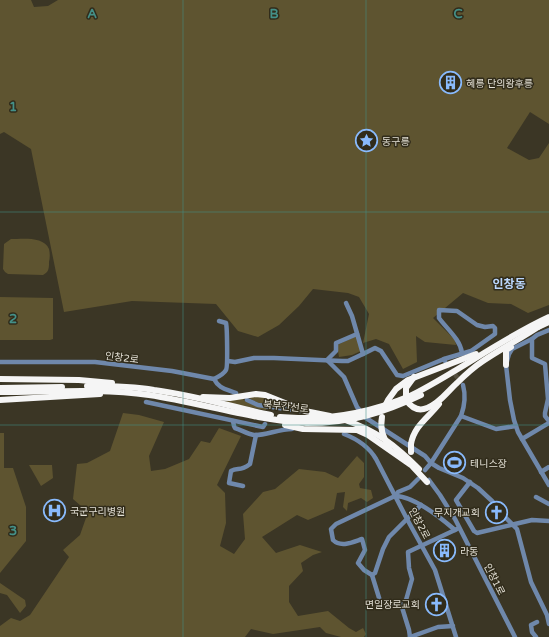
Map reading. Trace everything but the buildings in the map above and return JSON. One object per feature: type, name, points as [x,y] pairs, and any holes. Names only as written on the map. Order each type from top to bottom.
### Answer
[{"type":"highway","name":"북부간선로","points":[[0,387],[104,386],[139,388],[187,396],[275,416],[313,418],[345,415],[371,410],[410,396],[493,347],[549,317]]},
{"type":"highway","name":"북부간선로","points":[[0,392],[85,390],[132,393],[166,398],[274,420],[307,423],[328,422],[365,416],[396,407],[420,395],[500,347],[549,322]]},
{"type":"highway","points":[[506,365],[506,350],[541,325]]},
{"type":"highway","points":[[419,469],[411,452],[411,444],[414,433],[420,423],[457,383],[483,361],[522,338]]},
{"type":"highway","points":[[419,469],[390,446],[382,433],[380,425],[388,400],[396,389],[404,382],[493,347]]},
{"type":"highway","points":[[483,361],[497,357],[506,365]]},
{"type":"highway","points":[[414,377],[407,385],[405,392],[406,400],[410,406],[416,409],[425,409],[443,398]]},
{"type":"highway","points":[[0,379],[84,380],[121,384],[139,388]]},
{"type":"highway","points":[[0,400],[132,393]]},
{"type":"highway","points":[[187,396],[230,398],[256,394],[265,395],[305,411],[337,417],[375,433],[391,443],[419,469],[428,481]]},
{"type":"highway","points":[[233,412],[303,429],[357,430],[368,435],[419,469]]},
{"type":"street","points":[[346,303],[352,316],[363,354]]},
{"type":"street","points":[[228,361],[235,362],[261,358],[327,360],[338,362],[348,360],[374,348],[381,350],[397,375],[403,376],[462,353],[471,351],[495,334],[495,328],[493,326],[485,327],[477,324],[457,311],[439,310],[439,318],[458,341],[461,346],[462,353]]},
{"type":"street","points":[[214,379],[226,370],[228,361],[227,324],[219,321]]},
{"type":"street","points":[[549,330],[512,349],[506,365],[510,400],[516,426],[549,485]]},
{"type":"street","points":[[338,362],[336,343],[357,334]]},
{"type":"street","points":[[522,439],[549,422],[545,416],[548,399],[547,365],[532,358],[532,339]]},
{"type":"street","points":[[327,360],[336,351]]},
{"type":"street","points":[[327,360],[344,377],[357,407],[362,414],[425,456],[431,462],[470,482],[492,501],[517,529],[531,582],[547,615],[549,624]]},
{"type":"street","name":"인창2로","points":[[0,362],[95,362],[172,371],[214,379],[220,387],[236,393]]},
{"type":"street","points":[[334,368],[334,363],[338,362]]},
{"type":"street","points":[[419,469],[431,462],[460,416],[464,408],[465,398],[463,385]]},
{"type":"street","points":[[247,400],[267,409],[305,411],[328,419],[338,428]]},
{"type":"street","points":[[146,402],[263,427],[265,424]]},
{"type":"street","points":[[460,416],[496,429],[516,426]]},
{"type":"street","points":[[233,421],[236,428],[252,435],[282,429],[303,429]]},
{"type":"street","name":"인창2로","points":[[344,434],[357,440],[372,453],[406,519],[435,570],[456,637]]},
{"type":"street","points":[[244,486],[229,483],[231,470],[241,470],[250,464],[256,435]]},
{"type":"street","points":[[541,472],[549,467]]},
{"type":"street","points":[[418,479],[410,487],[398,492],[395,496],[336,524],[331,529],[333,540],[338,544],[344,545],[362,540],[365,550],[358,561],[358,565],[372,575],[383,604],[401,604],[405,601],[412,579],[407,553],[457,529]]},
{"type":"street","name":"인창1로","points":[[428,481],[447,506],[457,529],[515,637]]},
{"type":"street","points":[[470,482],[456,500],[474,531],[477,533],[532,520],[549,521]]},
{"type":"street","points":[[395,496],[406,497],[457,529]]},
{"type":"street","points":[[536,497],[549,504]]},
{"type":"street","points":[[372,575],[375,573],[389,536],[421,505]]},
{"type":"street","points":[[401,604],[410,637],[438,627],[453,626]]},
{"type":"street","points":[[536,637],[532,632],[531,625],[537,622]]},
{"type":"shaded area","points":[[0,0],[31,0],[34,7],[48,6],[58,0],[549,0],[549,124],[530,112],[507,148],[529,160],[539,158],[549,143],[549,305],[528,313],[511,304],[488,303],[463,293],[433,318],[455,340],[456,345],[425,342],[416,336],[417,362],[403,369],[389,344],[376,339],[363,343],[369,314],[359,297],[348,293],[313,289],[299,306],[279,325],[258,337],[238,331],[216,304],[132,301],[64,312],[31,149],[4,132],[0,134]]},
{"type":"shaded area","points":[[11,239],[38,240],[46,245],[49,249],[50,256],[48,271],[43,275],[8,274],[5,272],[3,269],[4,244]]},
{"type":"shaded area","points":[[0,297],[53,298],[53,339],[0,340]]},
{"type":"shaded area","points":[[357,336],[361,351],[352,355],[339,357],[337,345]]},
{"type":"shaded area","points":[[264,396],[290,408],[258,403],[247,397]]},
{"type":"shaded area","points":[[242,398],[246,402],[267,408],[266,410],[232,404],[224,401]]},
{"type":"shaded area","points":[[123,413],[139,415],[164,422],[149,456],[151,471],[165,469],[189,459],[201,441],[210,443],[219,428],[241,436],[217,485],[225,493],[226,523],[220,546],[234,554],[245,539],[243,514],[263,492],[275,489],[299,469],[325,472],[338,478],[357,456],[364,463],[364,477],[359,484],[360,488],[371,490],[373,498],[367,502],[361,498],[348,503],[347,511],[343,507],[345,492],[337,493],[334,509],[308,520],[297,515],[262,537],[276,553],[300,545],[322,552],[313,555],[301,563],[303,571],[289,586],[289,602],[298,616],[328,611],[356,632],[363,628],[366,634],[364,637],[341,637],[326,633],[320,627],[273,634],[251,629],[245,637],[0,637],[0,626],[11,618],[20,621],[30,615],[69,557],[63,550],[80,535],[87,515],[81,506],[73,499],[77,464],[87,463],[110,451]]},
{"type":"shaded area","points":[[0,433],[4,433],[4,468],[13,468],[26,507],[26,541],[0,573]]},
{"type":"shaded area","name":"테니스장","points":[[453,455],[461,460],[454,470],[446,466]]},
{"type":"shaded area","points":[[29,465],[52,465],[53,478],[41,486]]},
{"type":"shaded area","points":[[0,583],[25,600],[26,606],[20,613],[7,595],[0,593]]},
{"type":"tunnel","points":[[447,364],[463,385]]},
{"type":"place","name":"혜릉 단의왕후릉","points":[[451,83]]},
{"type":"place","name":"동구릉","points":[[367,141]]},
{"type":"place","name":"테니스장","points":[[454,463]]},
{"type":"place","name":"국군구리병원","points":[[55,511]]},
{"type":"place","name":"무지개교회","points":[[496,512]]},
{"type":"place","name":"라동","points":[[444,551]]},
{"type":"place","name":"면일장로교회","points":[[436,604]]},
{"type":"district","name":"인창동","points":[[509,284]]}]
